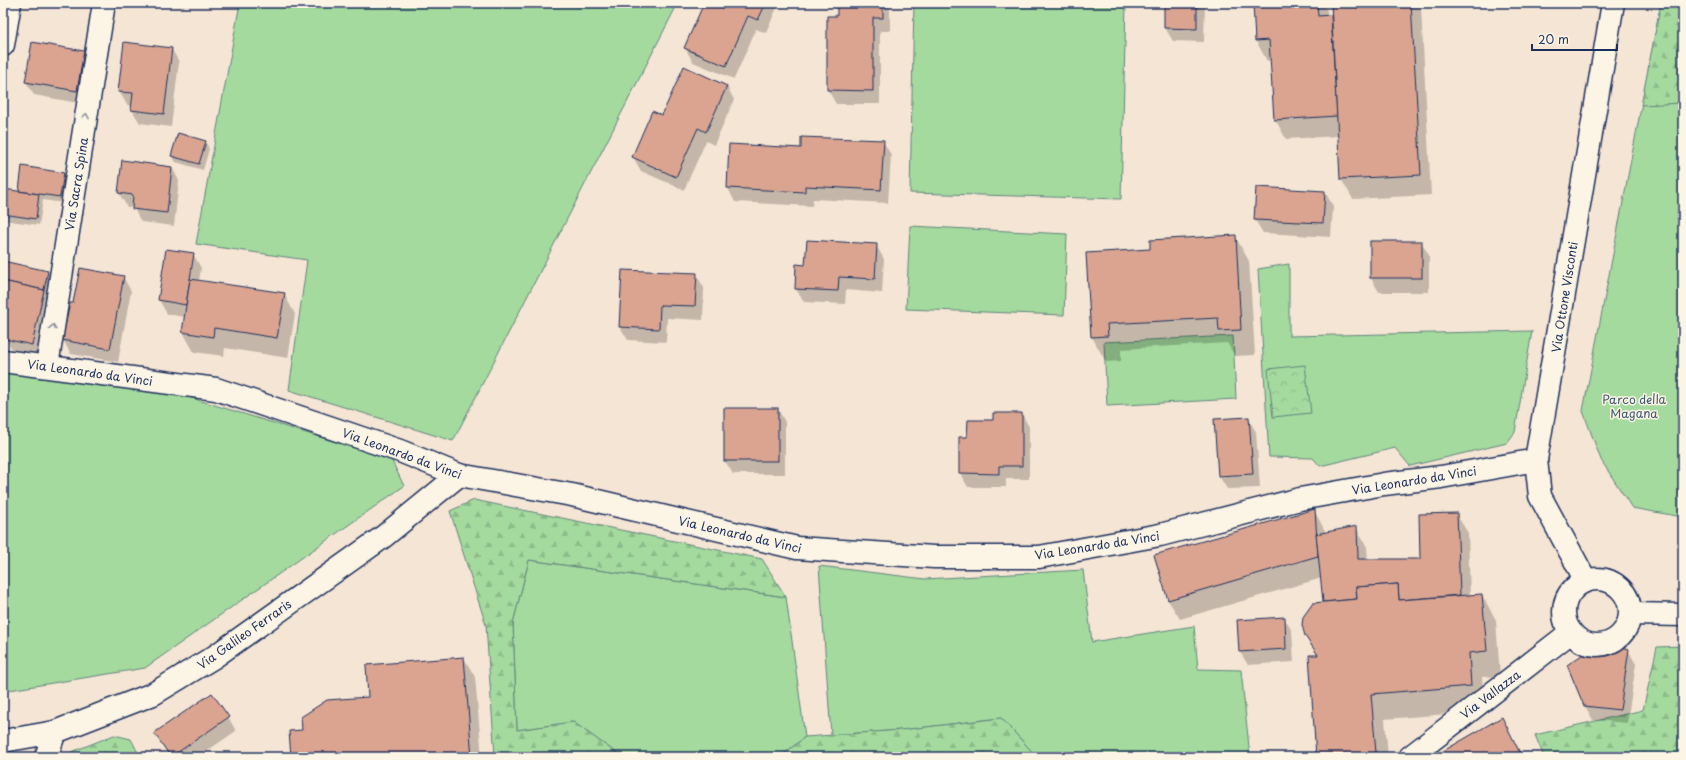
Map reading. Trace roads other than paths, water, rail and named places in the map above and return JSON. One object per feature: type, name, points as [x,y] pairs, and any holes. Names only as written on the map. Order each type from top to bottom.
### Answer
[{"type":"street","points":[[3,45],[10,3]]},
{"type":"street","name":"Via Sacra Spina","points":[[47,366],[104,3]]},
{"type":"street","name":"Via Ottone Visconti","points":[[1586,581],[1540,496],[1536,460],[1613,3]]},
{"type":"street","name":"Via Leonardo da Vinci","points":[[3,361],[216,389],[400,451],[460,475],[572,495],[797,548],[934,557],[1039,557],[1160,535],[1300,499],[1536,460]]},
{"type":"street","name":"Via Galileo Ferraris","points":[[3,741],[55,732],[153,694],[214,657],[383,537],[460,475]]},
{"type":"street","points":[[1597,579],[1607,580],[1617,585],[1625,593],[1630,603],[1631,614],[1628,625],[1622,635],[1612,642],[1601,645],[1590,645],[1579,640],[1571,632],[1565,621],[1564,608],[1568,597],[1575,587],[1586,581],[1597,579]]},
{"type":"street","points":[[1631,614],[1683,614]]},
{"type":"street","name":"Via Vallazza","points":[[1410,757],[1571,632]]},
{"type":"street","points":[[46,757],[55,732]]},
{"type":"park label","name":"Parco della Magana","points":[[1634,406]]}]
